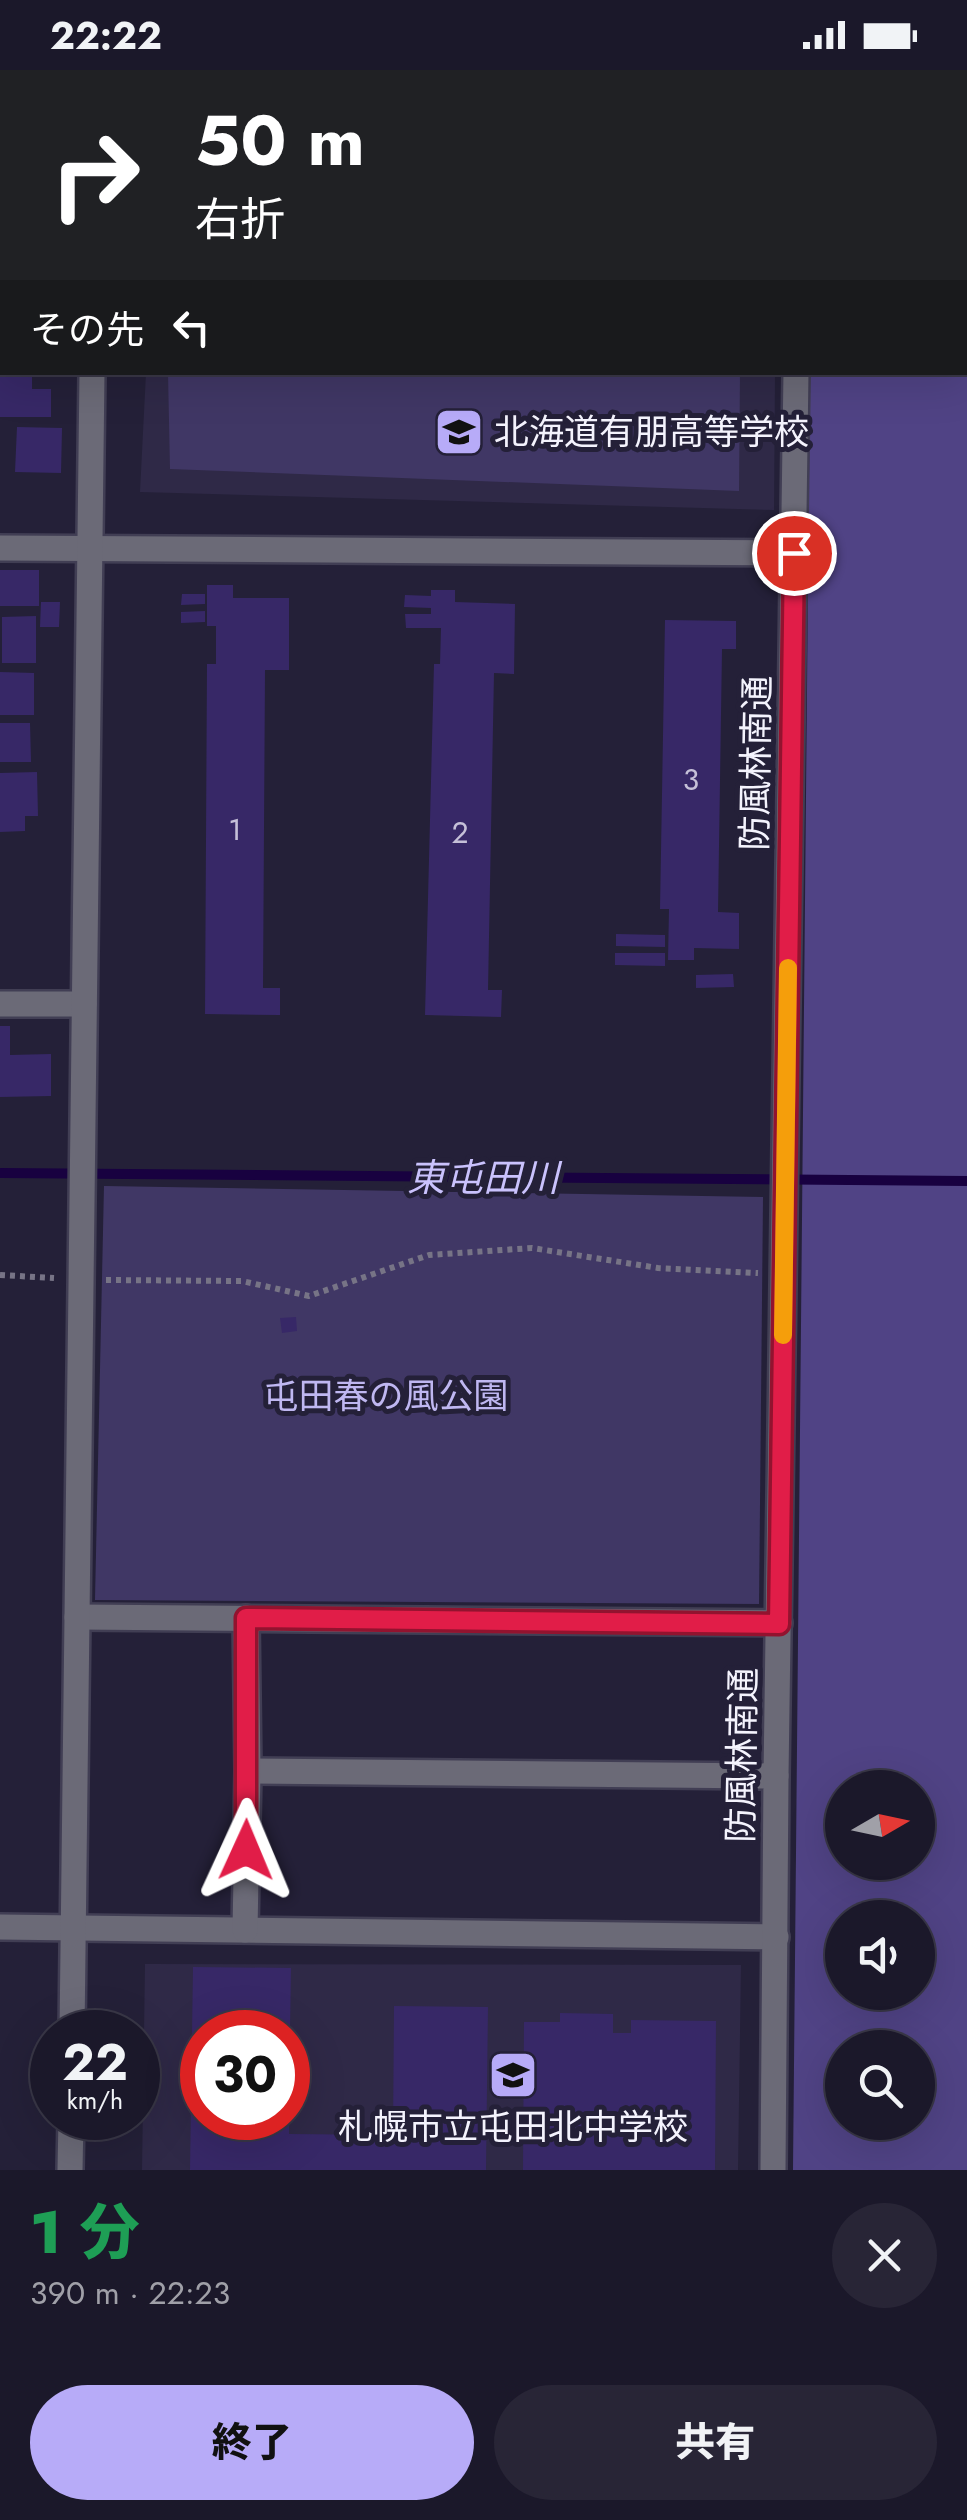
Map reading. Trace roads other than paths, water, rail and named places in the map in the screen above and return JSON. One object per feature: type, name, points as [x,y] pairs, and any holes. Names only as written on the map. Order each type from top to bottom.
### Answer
[{"type":"street","points":[[72,2010],[92,375]]},
{"type":"street","name":"防風林南通","points":[[773,2170],[796,375]]},
{"type":"street","points":[[0,548],[794,553]]},
{"type":"street","points":[[0,1004],[84,1004]]},
{"type":"street","points":[[76,1616],[779,1624]]},
{"type":"street","points":[[244,1930],[246,1618]]},
{"type":"street","points":[[248,1771],[776,1776]]},
{"type":"street","points":[[0,1927],[776,1937]]},
{"type":"street","points":[[70,2170],[71,2140]]},
{"type":"waterway","name":"東屯田川","points":[[0,1173],[967,1181]]},
{"type":"place","name":"北海道有朋高等学校","points":[[459,432]]},
{"type":"place","name":"札幌市立屯田北中学校","points":[[513,2075]]},
{"type":"park label","name":"屯田春の風公園","points":[[386,1396]]}]
